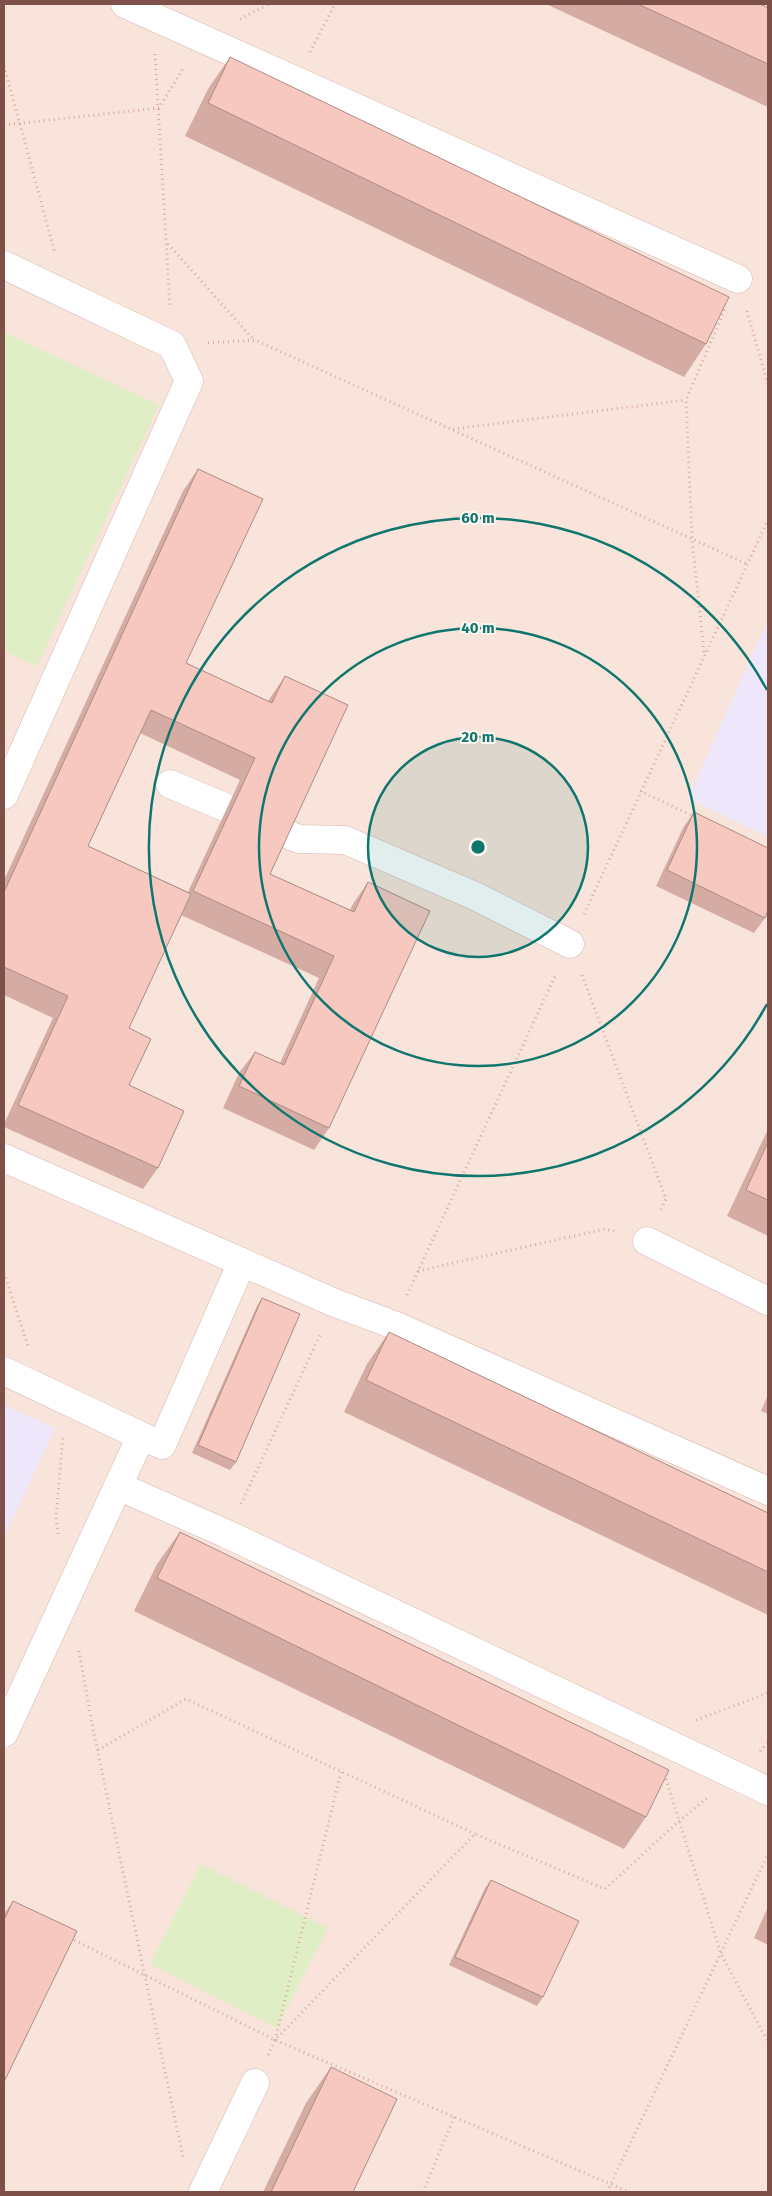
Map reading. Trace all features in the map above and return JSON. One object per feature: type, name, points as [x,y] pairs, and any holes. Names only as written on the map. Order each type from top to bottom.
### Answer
[{"type":"street","points":[[124,4],[738,279]]},
{"type":"street","points":[[4,265],[172,345],[189,381],[4,795]]},
{"type":"street","points":[[170,784],[226,808]]},
{"type":"street","points":[[284,833],[299,839],[345,840],[475,896],[570,944]]},
{"type":"street","points":[[4,1158],[335,1303],[394,1325],[768,1491]]},
{"type":"street","points":[[647,1241],[768,1301]]},
{"type":"street","points":[[4,1371],[162,1445],[242,1262]]},
{"type":"street","points":[[4,1733],[141,1436]]},
{"type":"street","points":[[118,1486],[226,1534],[768,1791]]},
{"type":"street","points":[[203,2192],[255,2083]]},
{"type":"path","points":[[296,80],[335,4]]},
{"type":"path","points":[[151,16],[168,244],[172,345],[255,340]]},
{"type":"path","points":[[4,66],[67,295]]},
{"type":"path","points":[[4,125],[159,108]]},
{"type":"path","points":[[168,244],[255,340],[747,564]]},
{"type":"path","points":[[738,279],[768,385]]},
{"type":"path","points":[[705,653],[692,539],[686,400],[738,279]]},
{"type":"path","points":[[452,430],[686,400]]},
{"type":"path","points":[[640,791],[700,819]]},
{"type":"path","points":[[418,1271],[606,1229],[647,1241],[666,1199],[570,944]]},
{"type":"path","points":[[4,1273],[42,1389],[59,1412],[63,1439],[56,1518],[59,1536]]},
{"type":"path","points":[[226,1534],[335,1303]]},
{"type":"path","points":[[77,1642],[184,2164]]},
{"type":"path","points":[[768,1693],[652,1736],[721,1954],[768,2042]]},
{"type":"path","points":[[98,1750],[186,1699],[475,1834],[605,1889],[679,1821],[735,1775]]},
{"type":"path","points":[[255,2083],[275,2040],[341,1772]]},
{"type":"path","points":[[275,2040],[475,1834]]},
{"type":"path","points":[[608,2192],[768,1854]]},
{"type":"path","points":[[4,1906],[13,1911]]},
{"type":"path","points":[[70,1937],[275,2040],[629,2192]]},
{"type":"path","points":[[423,2192],[454,2117]]},
{"type":"shaded area","points":[[4,4],[768,4],[768,2192],[4,2192]]},
{"type":"shaded area","points":[[768,620],[768,837],[688,798]]},
{"type":"shaded area","points":[[4,1405],[55,1428],[4,1538]]},
{"type":"green space","points":[[4,332],[159,405],[37,666],[4,651]]},
{"type":"green space","points":[[201,1864],[328,1928],[277,2028],[150,1964]]},
{"type":"building","points":[[638,4],[760,4],[768,8],[768,64]]},
{"type":"building","points":[[230,57],[729,297],[706,344],[208,103]]},
{"type":"building","points":[[198,469],[263,499],[186,663],[272,703],[285,676],[348,705],[270,874],[354,912],[368,882],[430,911],[329,1128],[239,1086],[255,1052],[284,1065],[334,956],[193,891],[255,758],[151,710],[88,846],[191,894],[129,1028],[151,1039],[129,1085],[184,1111],[158,1168],[18,1105],[68,996],[4,967],[4,892]]},
{"type":"building","points":[[694,812],[768,848],[768,910],[765,918],[667,870]]},
{"type":"building","points":[[768,1142],[768,1200],[746,1190]]},
{"type":"building","points":[[262,1298],[300,1314],[236,1462],[198,1445]]},
{"type":"building","points":[[389,1332],[768,1513],[768,1572],[366,1380]]},
{"type":"building","points":[[180,1532],[669,1770],[646,1817],[157,1578]]},
{"type":"building","points":[[491,1880],[579,1921],[543,1997],[455,1957]]},
{"type":"building","points":[[13,1901],[77,1931],[4,2082],[4,1920]]},
{"type":"building","points":[[331,2067],[397,2099],[353,2192],[271,2192]]}]
